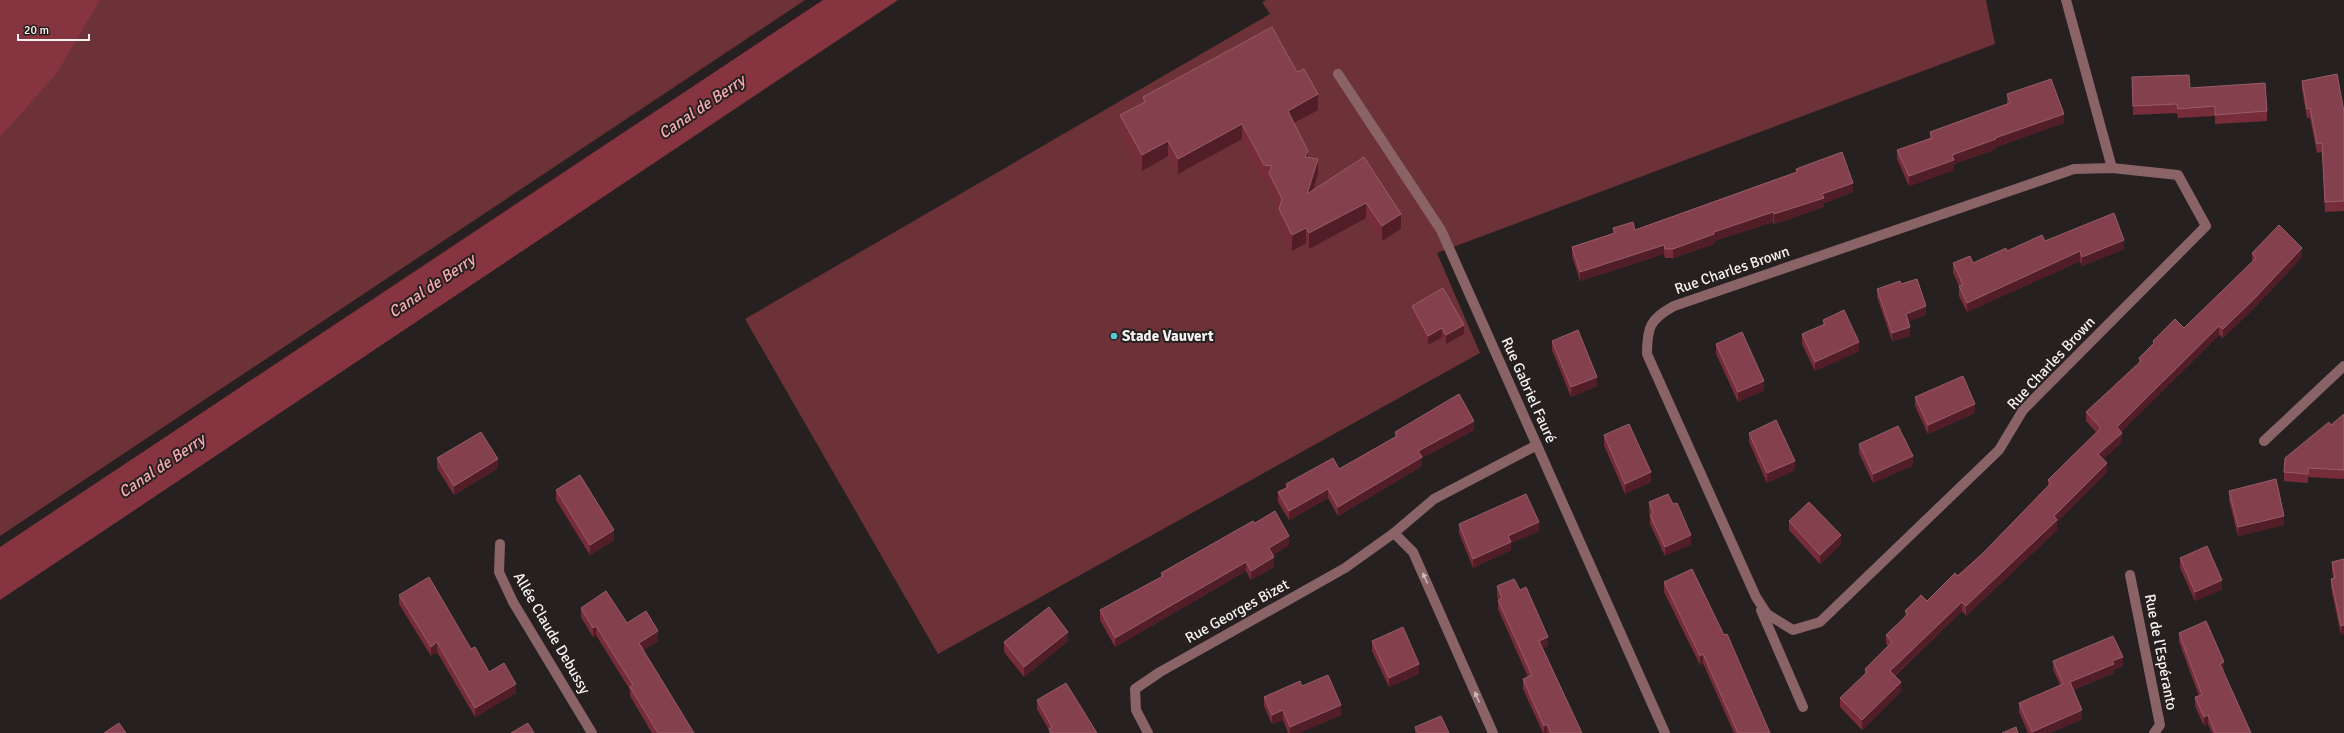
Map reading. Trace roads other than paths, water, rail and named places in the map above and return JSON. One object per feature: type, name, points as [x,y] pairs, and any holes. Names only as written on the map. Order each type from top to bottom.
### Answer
[{"type":"street","points":[[2066,0],[2112,168]]},
{"type":"street","name":"Rue Gabriel Fauré","points":[[1338,74],[1441,230],[1665,733]]},
{"type":"street","name":"Rue Charles Brown","points":[[1756,597],[1767,614],[1793,630],[1820,622],[1999,450],[2023,410],[2206,226],[2178,175],[2112,168],[2074,169],[1674,306],[1657,315],[1647,332],[1647,354],[1756,597],[1803,707]]},
{"type":"street","points":[[2264,441],[2344,366]]},
{"type":"street","name":"Rue Georges Bizet","points":[[1148,733],[1136,710],[1134,689],[1160,672],[1345,568],[1394,533],[1434,499],[1537,445]]},
{"type":"street","points":[[1394,533],[1413,552],[1493,733]]},
{"type":"street","name":"Allée Claude Debussy","points":[[500,544],[499,572],[513,602],[592,733]]},
{"type":"street","name":"Rue de l'Espéranto","points":[[2130,575],[2160,725],[2154,733]]},
{"type":"water","points":[[0,0],[100,0],[57,73],[0,137]]},
{"type":"water","name":"Canal de Berry","points":[[823,0],[898,0],[0,600],[0,547]]},
{"type":"place","name":"Stade Vauvert","points":[[1114,336]]}]
